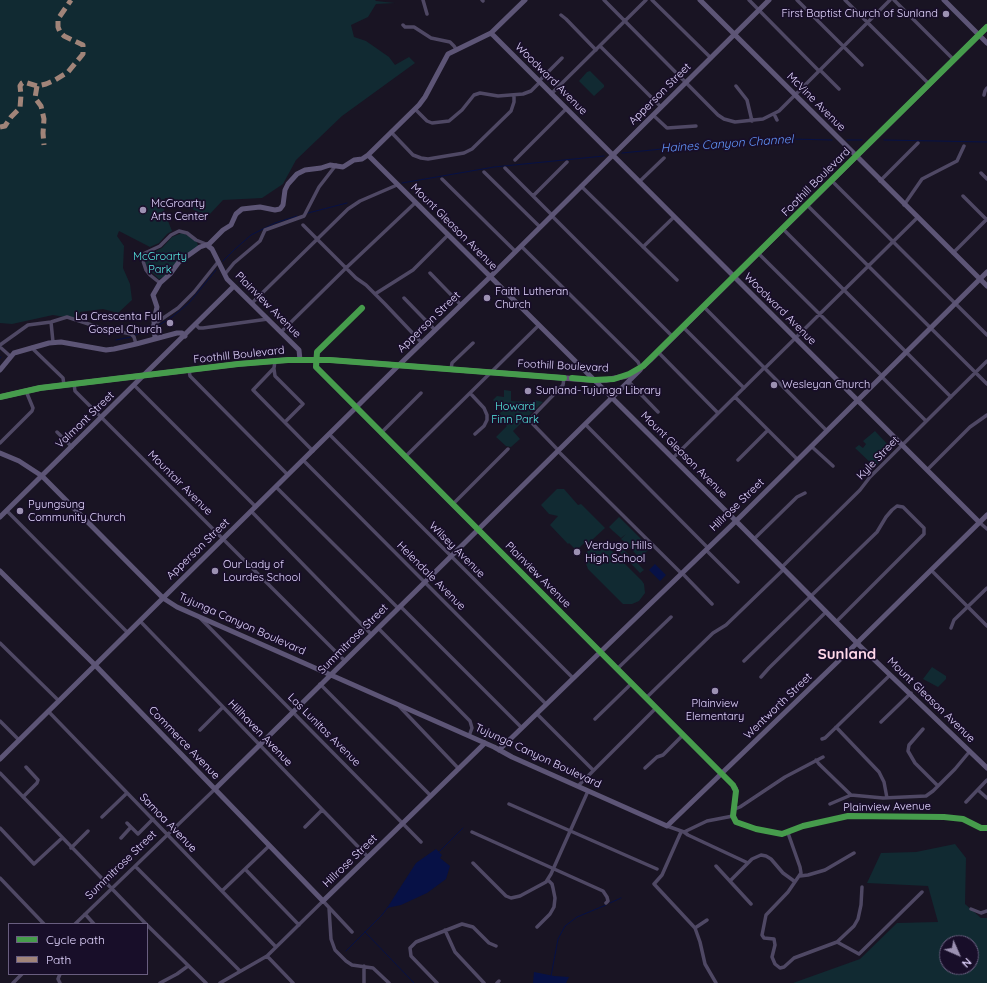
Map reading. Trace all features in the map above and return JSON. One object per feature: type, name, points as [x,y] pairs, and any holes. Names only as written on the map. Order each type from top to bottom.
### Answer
[{"type":"main road","name":"Foothill Boulevard","points":[[0,397],[64,385],[189,370],[275,361],[300,360],[399,365],[594,380],[622,377],[642,367],[658,352],[987,27]]},
{"type":"street","points":[[423,0],[426,14]]},
{"type":"street","points":[[155,339],[153,325],[157,307],[153,296],[160,283],[171,274],[179,262],[207,245],[232,224],[236,214],[242,209],[260,207],[275,210],[280,209],[283,205],[288,184],[297,174],[305,170],[320,168],[328,165],[336,165],[341,167],[345,166],[354,160],[368,155],[415,109],[425,97],[449,53],[491,33],[525,0]]},
{"type":"street","points":[[604,0],[718,115],[724,119],[735,122],[763,119],[774,114],[844,47],[890,0]]},
{"type":"street","points":[[551,94],[646,0]]},
{"type":"street","points":[[652,0],[711,58]]},
{"type":"street","name":"McVine Avenue","points":[[700,0],[904,205],[987,286]]},
{"type":"street","points":[[749,0],[839,89]]},
{"type":"street","name":"Apperson Street","points":[[0,759],[770,0]]},
{"type":"street","points":[[797,0],[862,65]]},
{"type":"street","points":[[845,0],[929,84]]},
{"type":"street","points":[[894,0],[954,60]]},
{"type":"street","points":[[944,0],[987,44]]},
{"type":"street","points":[[561,16],[566,19],[596,50]]},
{"type":"street","points":[[403,25],[405,27],[414,27],[431,38],[450,42],[456,50]]},
{"type":"street","name":"Woodward Avenue","points":[[491,33],[987,530]]},
{"type":"street","points":[[600,46],[661,107]]},
{"type":"street","points":[[415,109],[427,121],[435,124],[452,120],[462,110],[470,98],[476,94],[481,93],[498,96],[514,96],[528,92],[562,58]]},
{"type":"street","points":[[736,86],[746,97],[750,108],[752,121]]},
{"type":"street","points":[[984,95],[987,88]]},
{"type":"street","points":[[391,132],[413,155],[421,158],[428,159],[464,153],[472,149],[511,111],[514,96]]},
{"type":"street","points":[[515,160],[566,109]]},
{"type":"street","points":[[774,114],[777,120]]},
{"type":"street","points":[[653,115],[667,128],[696,126]]},
{"type":"street","points":[[880,181],[918,144]]},
{"type":"street","points":[[904,205],[924,178],[957,162],[964,146]]},
{"type":"street","name":"Mount Gleason Avenue","points":[[368,155],[857,643],[911,693],[987,768]]},
{"type":"street","points":[[639,182],[664,158]]},
{"type":"street","points":[[533,196],[567,162]]},
{"type":"street","points":[[225,274],[234,263],[259,241],[265,230],[303,217],[319,187],[336,165]]},
{"type":"street","points":[[505,168],[673,337]]},
{"type":"street","points":[[484,172],[540,227]]},
{"type":"street","points":[[981,172],[987,179]]},
{"type":"street","points":[[442,179],[515,251]]},
{"type":"street","points":[[832,180],[987,335]]},
{"type":"street","points":[[252,303],[317,238],[355,204],[397,185]]},
{"type":"street","points":[[581,186],[676,280]]},
{"type":"street","points":[[953,253],[987,219],[964,196]]},
{"type":"street","points":[[281,332],[415,203]]},
{"type":"street","points":[[807,205],[987,384]]},
{"type":"street","points":[[643,247],[674,217]]},
{"type":"street","points":[[673,458],[918,218]]},
{"type":"street","points":[[303,225],[346,268],[375,294],[422,343]]},
{"type":"street","points":[[782,229],[951,397]]},
{"type":"street","points":[[160,283],[146,270],[142,258],[145,252],[159,247],[172,234],[180,231],[186,232],[196,240],[207,245]]},
{"type":"street","points":[[375,294],[413,270],[448,235]]},
{"type":"street","name":"Plainview Avenue","points":[[207,245],[212,250],[225,274],[234,286],[299,350],[300,360]]},
{"type":"street","points":[[521,246],[642,367]]},
{"type":"street","points":[[758,253],[926,421]]},
{"type":"street","points":[[153,325],[181,306],[218,262]]},
{"type":"street","name":"Hillrose Street","points":[[499,750],[736,521],[987,272]]},
{"type":"street","points":[[430,273],[461,305]]},
{"type":"street","name":"Valmont Street","points":[[0,518],[234,286]]},
{"type":"street","points":[[404,298],[435,330]]},
{"type":"street","points":[[704,307],[827,431]]},
{"type":"street","points":[[316,360],[319,351],[362,308]]},
{"type":"street","points":[[10,356],[0,346],[28,325],[68,318],[102,328],[131,334],[134,337],[136,344]]},
{"type":"street","points":[[196,325],[199,328],[203,328],[268,320]]},
{"type":"street","points":[[51,322],[53,342]]},
{"type":"street","points":[[405,457],[539,325]]},
{"type":"street","points":[[683,327],[744,388]]},
{"type":"street","points":[[0,370],[14,353],[53,342],[62,342],[106,350],[177,333],[182,333],[185,336]]},
{"type":"street","points":[[166,336],[172,338],[177,343]]},
{"type":"street","points":[[451,369],[452,363],[473,343]]},
{"type":"street","points":[[33,347],[34,350],[63,378],[64,385]]},
{"type":"street","points":[[658,352],[718,413]]},
{"type":"street","name":"Plainview Avenue","points":[[316,360],[316,367],[356,408],[736,788],[735,809]]},
{"type":"street","points":[[275,361],[275,376],[303,404],[285,422]]},
{"type":"street","name":"Kyle Street","points":[[646,698],[713,633],[726,625],[860,490],[870,477],[987,361]]},
{"type":"street","name":"Summitrose Street","points":[[76,923],[293,712],[642,367]]},
{"type":"street","points":[[274,368],[253,390],[313,450]]},
{"type":"street","points":[[189,370],[190,376],[288,475]]},
{"type":"street","points":[[564,378],[563,384],[529,420],[712,604]]},
{"type":"street","points":[[628,382],[658,412]]},
{"type":"street","name":"Mountair Avenue","points":[[74,384],[75,391],[345,660]]},
{"type":"street","points":[[134,385],[256,507]]},
{"type":"street","points":[[0,443],[32,411],[33,408],[26,391]]},
{"type":"street","points":[[381,432],[421,393]]},
{"type":"street","points":[[470,393],[484,408],[487,415],[487,420],[484,426],[475,434]]},
{"type":"street","points":[[735,397],[798,460]]},
{"type":"street","points":[[927,470],[972,425],[987,415]]},
{"type":"street","points":[[585,424],[738,582]]},
{"type":"street","points":[[738,460],[768,430]]},
{"type":"street","points":[[57,432],[72,447]]},
{"type":"street","name":"Wilsey Avenue","points":[[329,434],[573,678]]},
{"type":"street","points":[[811,446],[832,466]]},
{"type":"street","points":[[453,504],[508,449]]},
{"type":"street","name":"Tujunga Canyon Boulevard","points":[[0,453],[20,461],[42,476],[163,598],[177,606],[667,826]]},
{"type":"street","name":"Helendale Avenue","points":[[303,460],[546,704]]},
{"type":"street","points":[[276,487],[522,728]]},
{"type":"street","points":[[754,540],[797,497],[805,493]]},
{"type":"street","points":[[744,662],[877,532],[888,514],[894,508],[899,506],[904,508],[923,526],[925,532],[923,536],[836,622]]},
{"type":"street","points":[[7,511],[128,633]]},
{"type":"street","points":[[251,511],[371,634]]},
{"type":"street","name":"Wentworth Street","points":[[667,826],[987,515]]},
{"type":"street","points":[[931,570],[987,626]]},
{"type":"street","name":"Commerce Avenue","points":[[0,571],[95,665],[352,932]]},
{"type":"street","points":[[951,628],[954,620],[987,588]]},
{"type":"street","points":[[761,677],[765,671],[826,612]]},
{"type":"street","name":"Las Lunitas Avenue","points":[[198,616],[421,842]]},
{"type":"street","points":[[617,669],[671,616]]},
{"type":"street","name":"Hillhaven Avenue","points":[[140,621],[368,858]]},
{"type":"street","points":[[213,632],[217,625]]},
{"type":"street","points":[[378,628],[470,721],[472,728],[469,736]]},
{"type":"street","points":[[0,643],[58,701]]},
{"type":"street","points":[[822,739],[826,738],[890,675]]},
{"type":"street","points":[[595,719],[632,683]]},
{"type":"street","points":[[320,684],[431,796]]},
{"type":"street","points":[[881,722],[911,693]]},
{"type":"street","points":[[397,704],[459,769]]},
{"type":"street","points":[[200,730],[223,707]]},
{"type":"street","points":[[578,786],[656,708]]},
{"type":"street","name":"Samoa Avenue","points":[[48,711],[276,947]]},
{"type":"street","points":[[537,714],[593,770]]},
{"type":"street","points":[[0,721],[19,740]]},
{"type":"street","points":[[836,727],[879,772],[884,782],[886,798]]},
{"type":"street","points":[[923,729],[909,745],[908,751],[914,763],[938,786]]},
{"type":"street","points":[[645,768],[657,756],[664,754],[683,735]]},
{"type":"street","name":"Hillrose Street","points":[[220,983],[267,956],[485,743]]},
{"type":"street","points":[[830,804],[851,795],[886,798],[923,796],[930,793],[938,786],[958,766],[970,751]]},
{"type":"street","points":[[800,876],[801,868],[788,832],[779,834],[756,829],[737,823],[733,816],[735,809],[740,808],[785,776],[823,757]]},
{"type":"street","points":[[816,760],[851,795]]},
{"type":"street","points":[[23,797],[37,783],[38,780],[26,767]]},
{"type":"street","points":[[0,774],[146,923]]},
{"type":"street","points":[[966,802],[987,780]]},
{"type":"street","points":[[978,790],[987,798]]},
{"type":"street","points":[[473,863],[506,896],[511,898],[520,896],[548,880],[588,791]]},
{"type":"street","points":[[102,817],[127,793]]},
{"type":"street","points":[[509,804],[657,869]]},
{"type":"street","points":[[305,827],[322,810]]},
{"type":"street","points":[[716,983],[705,964],[695,928],[654,884],[662,875],[682,832],[707,821],[733,816]]},
{"type":"street","name":"Plainview Avenue","points":[[788,832],[803,826],[848,816],[944,817],[962,819],[981,828],[987,828]]},
{"type":"street","points":[[127,823],[138,834],[152,819]]},
{"type":"street","points":[[667,826],[748,863]]},
{"type":"street","points":[[121,838],[131,827]]},
{"type":"street","points":[[0,828],[34,864],[62,838]]},
{"type":"street","points":[[71,848],[88,831]]},
{"type":"street","points":[[472,832],[604,891],[608,900],[606,903]]},
{"type":"street","points":[[222,891],[270,846]]},
{"type":"street","points":[[854,853],[825,870],[800,876],[794,881],[788,892],[770,910],[766,917],[762,936],[764,938],[774,939],[775,944],[772,957],[775,964],[782,968],[794,958],[837,942],[854,926],[858,919],[861,905],[862,886]]},
{"type":"street","points":[[730,881],[748,863],[760,855],[766,856],[773,861],[783,873],[794,881]]},
{"type":"street","points":[[134,866],[240,972]]},
{"type":"street","points":[[716,866],[751,904]]},
{"type":"street","points":[[245,869],[299,925]]},
{"type":"street","points":[[0,878],[43,923]]},
{"type":"street","points":[[537,927],[550,914],[554,907],[555,898],[553,888],[552,884],[548,880]]},
{"type":"street","points":[[837,942],[859,954],[922,892]]},
{"type":"street","points":[[329,908],[331,939],[334,948],[348,962],[355,965],[373,968],[389,983]]},
{"type":"street","points":[[971,909],[981,913],[987,911]]},
{"type":"street","points":[[85,914],[93,923]]},
{"type":"street","points":[[695,928],[707,920]]},
{"type":"street","points":[[437,983],[410,954],[410,948],[416,942],[460,924],[473,927],[489,943],[496,946]]},
{"type":"street","points":[[148,925],[206,983]]},
{"type":"street","points":[[445,930],[454,951],[484,983]]},
{"type":"street","points":[[267,956],[292,983]]},
{"type":"street","points":[[160,983],[188,966]]},
{"type":"street","points":[[364,966],[364,983]]},
{"type":"street","points":[[13,983],[21,975]]},
{"type":"green space","points":[[0,0],[375,0],[395,3],[376,4],[368,17],[351,25],[354,37],[366,41],[389,57],[395,65],[409,57],[415,63],[342,116],[296,160],[283,184],[262,198],[223,200],[209,215],[196,211],[172,198],[165,198],[164,211],[172,231],[159,243],[150,247],[119,231],[117,236],[124,246],[123,268],[130,284],[132,300],[118,313],[103,309],[80,312],[77,319],[53,315],[12,324],[0,323]]},
{"type":"green space","points":[[590,71],[604,85],[604,87],[594,96],[579,81],[587,72]]},
{"type":"green space","name":"McGroarty Park","points":[[182,233],[197,242],[198,246],[165,276],[159,279],[147,268],[144,259],[145,256],[162,248],[172,237]]},
{"type":"green space","name":"Howard Finn Park","points":[[504,390],[511,391],[511,401],[534,402],[534,400],[543,402],[513,431],[520,439],[511,447],[506,446],[496,437],[507,426],[497,416],[503,410],[493,400],[497,396],[504,397]]},
{"type":"green space","points":[[875,431],[890,447],[876,466],[874,466],[855,448],[859,445],[863,448],[866,444],[863,441]]},
{"type":"green space","points":[[557,489],[564,489],[578,505],[581,504],[605,528],[586,545],[584,543],[578,549],[575,549],[569,543],[568,544],[550,525],[558,516],[549,514],[541,505]]},
{"type":"green space","points":[[619,517],[650,548],[640,558],[629,547],[634,541],[629,546],[621,539],[626,534],[621,538],[609,527]]},
{"type":"green space","points":[[617,543],[644,570],[640,573],[614,546]]},
{"type":"green space","points":[[598,544],[606,545],[642,581],[644,584],[645,593],[639,601],[632,604],[623,604],[588,569],[585,561],[586,553],[591,547]]},
{"type":"green space","points":[[932,667],[946,676],[946,679],[938,687],[923,679]]},
{"type":"green space","points":[[955,844],[966,858],[965,904],[981,918],[987,918],[987,983],[793,983],[860,959],[897,923],[938,922],[928,886],[867,883],[881,853],[916,852]]},
{"type":"shaded area","points":[[655,564],[666,575],[660,581],[649,570]]},
{"type":"shaded area","points":[[436,849],[442,855],[440,858],[450,866],[446,879],[427,893],[401,905],[387,908],[416,863]]},
{"type":"shaded area","points":[[534,972],[569,977],[566,983],[533,983]]},
{"type":"waterway","name":"Haines Canyon Channel","points":[[622,153],[733,142],[790,139],[832,140]]},
{"type":"waterway","name":"Haines Canyon Channel","points":[[847,140],[862,140]]},
{"type":"waterway","name":"Haines Canyon Channel","points":[[884,140],[987,142]]},
{"type":"waterway","name":"Haines Canyon Channel","points":[[402,183],[494,167],[604,156]]},
{"type":"waterway","name":"Haines Canyon Channel","points":[[308,213],[347,203]]},
{"type":"waterway","name":"Haines Canyon Channel","points":[[223,261],[251,235],[275,223],[297,216]]},
{"type":"waterway","name":"Haines Canyon Channel","points":[[156,327],[172,317],[189,303],[216,270]]},
{"type":"waterway","name":"Haines Canyon Channel","points":[[135,335],[150,330]]},
{"type":"waterway","name":"Haines Canyon Channel","points":[[116,340],[131,337]]},
{"type":"waterway","points":[[439,852],[463,828]]},
{"type":"waterway","points":[[610,903],[621,898]]},
{"type":"waterway","points":[[551,976],[558,939],[565,926],[577,917],[606,905]]},
{"type":"waterway","points":[[346,951],[388,907]]},
{"type":"waterway","points":[[365,932],[414,983]]},
{"type":"marked path","points":[[0,127],[5,126],[20,108],[20,86],[22,83],[24,82],[37,86],[55,80],[68,72],[83,54],[83,45],[64,36],[58,27],[58,19],[71,0]]},
{"type":"marked path","points":[[37,86],[35,98],[41,106],[44,119],[44,145]]},
{"type":"cycle path","points":[[572,378],[594,380],[614,379],[629,374],[643,366],[987,27]]},
{"type":"cycle path","points":[[362,308],[317,352],[316,367],[733,785],[736,791],[733,816],[736,822],[756,829],[782,834],[803,826],[848,816],[944,817],[963,819],[981,828],[987,828]]},
{"type":"cycle path","points":[[0,397],[40,388],[238,364],[288,360],[330,360],[564,378]]},
{"type":"place","name":"First Baptist Church of Sunland","points":[[946,14]]},
{"type":"place","name":"McGroarty Arts Center","points":[[143,210]]},
{"type":"place","name":"Faith Lutheran Church","points":[[487,298]]},
{"type":"place","name":"La Crescenta Full Gospel Church","points":[[170,323]]},
{"type":"place","name":"Wesleyan Church","points":[[774,385]]},
{"type":"place","name":"Sunland-Tujunga Library","points":[[528,391]]},
{"type":"place","name":"Pyungsung Community Church","points":[[20,511]]},
{"type":"place","name":"Verdugo Hills High School","points":[[577,552]]},
{"type":"place","name":"Our Lady of Lourdes School","points":[[215,571]]},
{"type":"place","name":"Plainview Elementary","points":[[715,691]]},
{"type":"district","name":"Sunland","points":[[847,654]]}]
